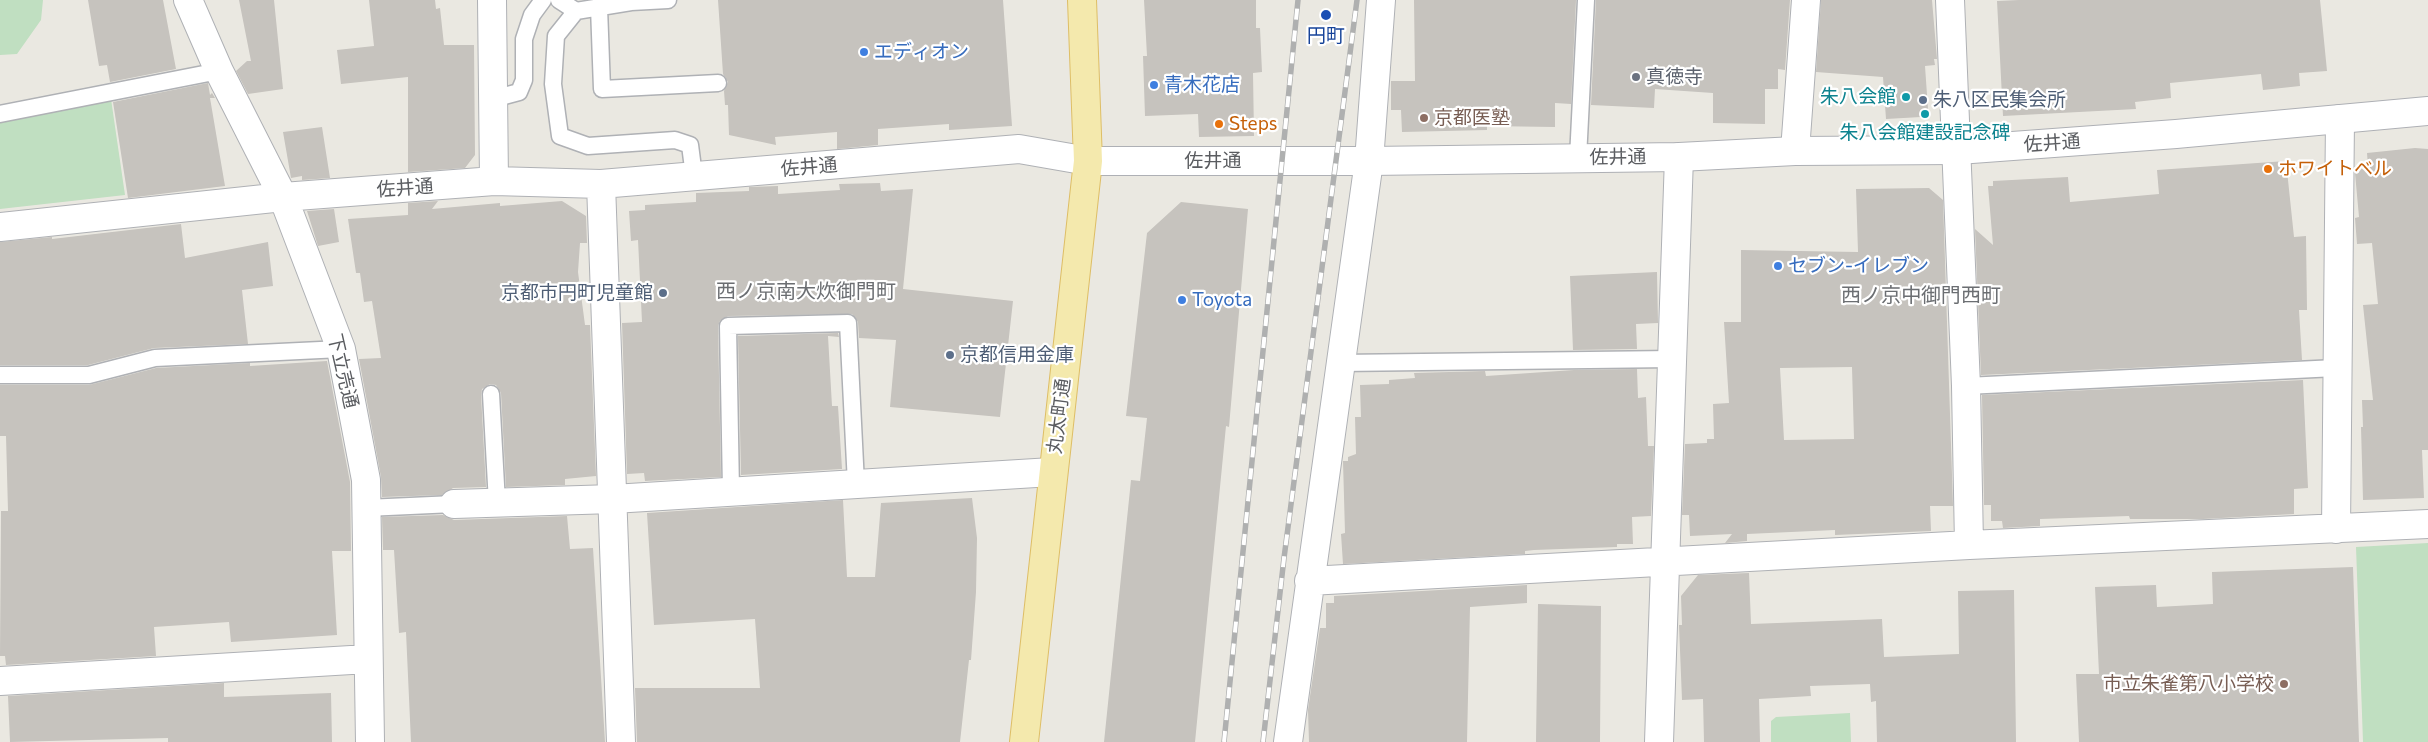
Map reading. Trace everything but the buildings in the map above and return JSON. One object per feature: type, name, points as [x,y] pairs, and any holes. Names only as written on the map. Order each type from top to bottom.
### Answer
[{"type":"main road","name":"丸太町通","points":[[1024,742],[1052,472],[1088,161],[1082,0]]},
{"type":"street","name":"下立売通","points":[[188,0],[219,71],[282,197],[341,349],[366,480],[370,742]]},
{"type":"street","points":[[492,0],[494,181]]},
{"type":"street","points":[[1288,742],[1369,161],[1381,0]]},
{"type":"street","points":[[1795,151],[1806,0]]},
{"type":"street","points":[[1950,0],[1958,150],[1969,544]]},
{"type":"street","name":"佐井通","points":[[0,227],[282,197],[494,181],[601,184],[1019,150],[1088,161],[1369,161],[1679,157],[1795,151],[1958,150],[2176,134],[2428,111]]},
{"type":"street","points":[[2336,529],[2336,368],[2340,119]]},
{"type":"street","points":[[1659,742],[1679,157]]},
{"type":"street","points":[[601,184],[621,742]]},
{"type":"street","points":[[454,504],[613,499],[1052,472]]},
{"type":"street","points":[[1309,581],[1969,544],[2428,524]]},
{"type":"street","points":[[0,681],[368,659]]},
{"type":"lane","points":[[493,99],[519,92],[524,80],[524,39],[532,15],[543,0]]},
{"type":"lane","points":[[559,0],[576,12]]},
{"type":"lane","points":[[668,0],[631,2],[576,12],[556,36],[553,84],[560,136],[588,146],[675,140],[690,145],[694,176]]},
{"type":"lane","points":[[1578,158],[1586,0]]},
{"type":"lane","points":[[599,7],[602,89],[718,83]]},
{"type":"lane","points":[[0,114],[219,71]]},
{"type":"lane","points":[[730,492],[728,326],[848,323],[856,484]]},
{"type":"lane","points":[[0,375],[89,375],[155,358],[341,349]]},
{"type":"lane","points":[[1340,363],[1672,359]]},
{"type":"lane","points":[[1966,386],[2336,368]]},
{"type":"lane","points":[[491,394],[498,503]]},
{"type":"lane","points":[[366,508],[454,504]]},
{"type":"green space","points":[[0,0],[43,0],[41,20],[17,54],[0,55]]},
{"type":"green space","points":[[111,99],[125,195],[0,209],[0,123]]},
{"type":"green space","points":[[2428,543],[2428,742],[2363,742],[2356,547]]},
{"type":"green space","points":[[1850,713],[1851,742],[1771,742],[1771,721],[1776,717]]},
{"type":"railway","points":[[1224,742],[1298,0]]},
{"type":"railway","points":[[1263,742],[1284,558],[1357,0]]},
{"type":"place","name":"円町","points":[[1326,15]]},
{"type":"place","name":"エディオン","points":[[864,52]]},
{"type":"place","name":"真徳寺","points":[[1636,77]]},
{"type":"place","name":"青木花店","points":[[1154,85]]},
{"type":"place","name":"朱八会館","points":[[1906,97]]},
{"type":"place","name":"朱八区民集会所","points":[[1923,100]]},
{"type":"place","name":"朱八会館建設記念碑","points":[[1925,114]]},
{"type":"place","name":"京都医塾","points":[[1424,118]]},
{"type":"place","name":"Steps","points":[[1219,124]]},
{"type":"place","name":"ホワイトベル","points":[[2268,169]]},
{"type":"place","name":"セブン-イレブン","points":[[1778,266]]},
{"type":"place","name":"京都市円町児童館","points":[[663,293]]},
{"type":"place","name":"Toyota","points":[[1182,300]]},
{"type":"place","name":"京都信用金庫","points":[[950,355]]},
{"type":"place","name":"市立朱雀第八小学校","points":[[2284,684]]},
{"type":"district","name":"西ノ京南大炊御門町","points":[[806,291]]},
{"type":"district","name":"西ノ京中御門西町","points":[[1921,295]]}]
